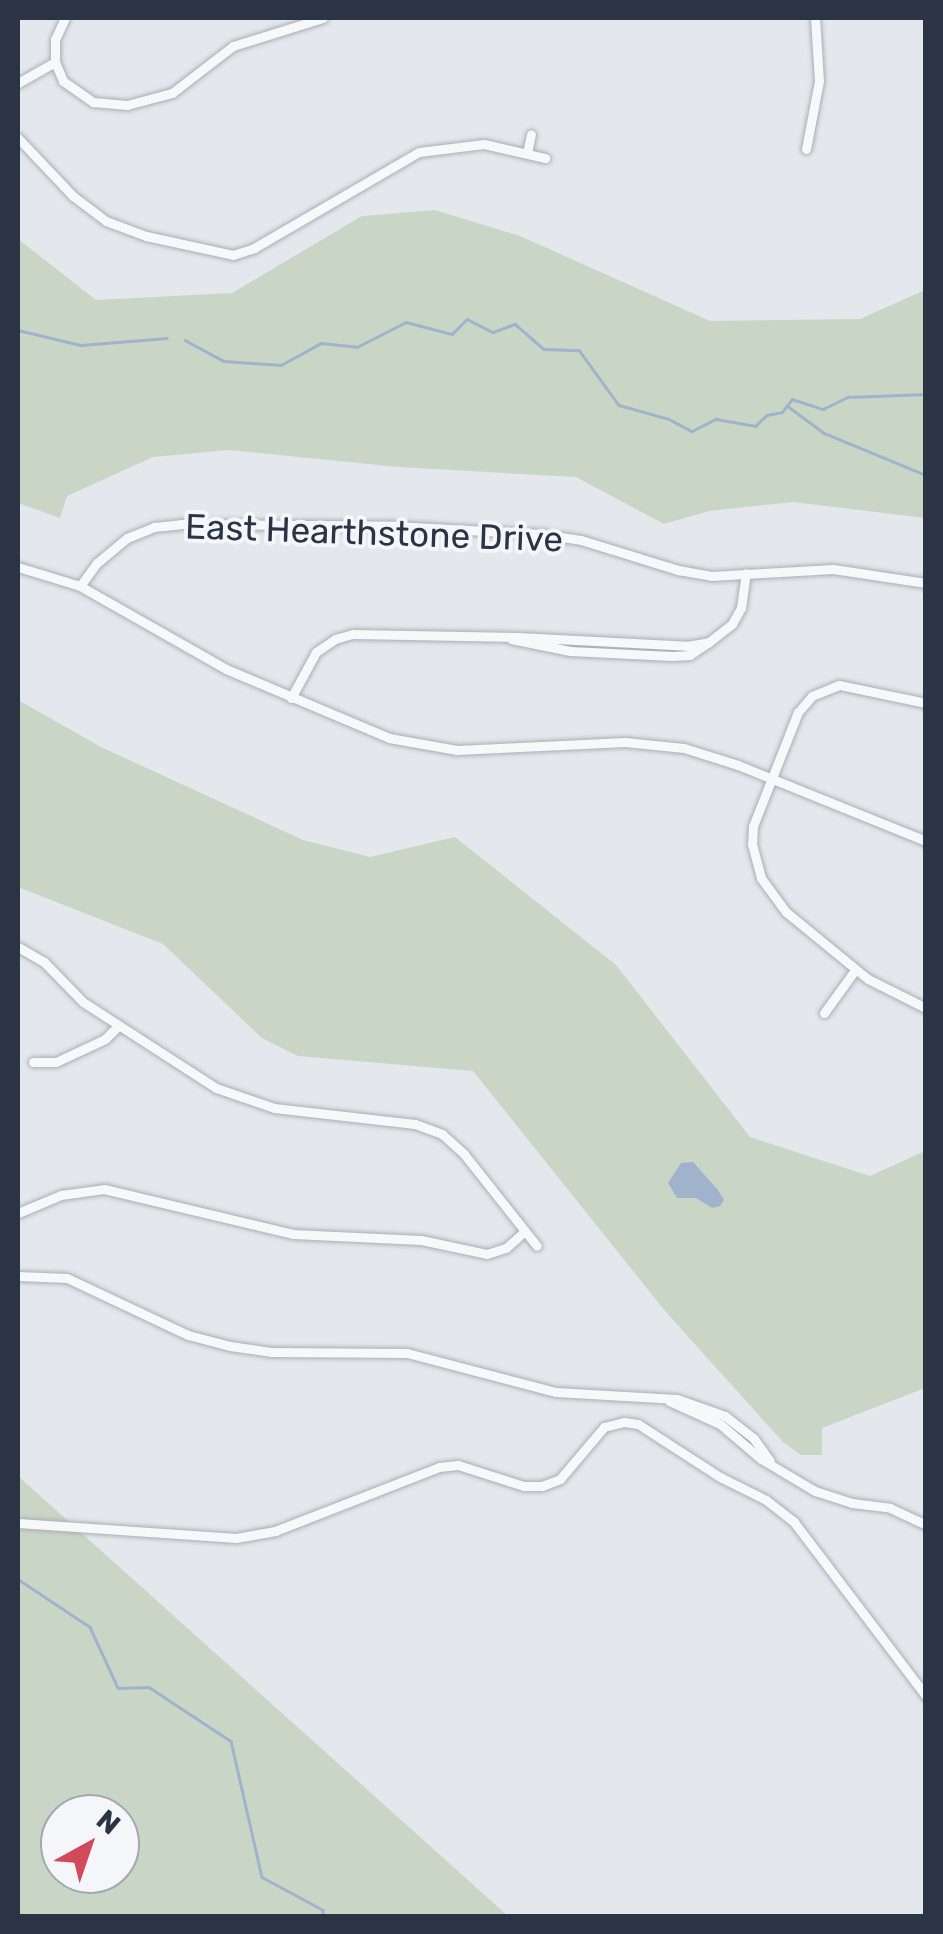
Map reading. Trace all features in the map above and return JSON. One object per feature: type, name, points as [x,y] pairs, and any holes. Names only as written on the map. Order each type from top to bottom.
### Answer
[{"type":"street","points":[[65,18],[55,39],[55,62],[63,82],[93,102],[128,105],[152,101],[188,84],[233,46],[323,18]]},
{"type":"street","points":[[806,149],[818,94],[815,18]]},
{"type":"street","points":[[18,83],[34,69],[55,62]]},
{"type":"street","points":[[527,152],[531,134]]},
{"type":"street","points":[[18,138],[97,215],[126,231],[222,254],[246,252],[419,152],[473,144],[545,158]]},
{"type":"street","name":"East Hearthstone Drive","points":[[80,586],[98,563],[128,538],[154,527],[182,524],[541,534],[581,540],[678,570],[711,576],[833,569],[926,583]]},
{"type":"street","points":[[18,567],[80,586],[226,669],[349,724],[418,744],[457,750],[656,744],[714,756],[926,841]]},
{"type":"street","points":[[290,698],[305,667],[335,638],[371,634],[511,639],[570,651],[690,655],[732,624],[741,608],[746,573]]},
{"type":"street","points":[[926,703],[855,686],[824,688],[798,712],[752,826],[752,844],[761,878],[786,912],[855,970],[926,1008]]},
{"type":"street","points":[[18,947],[44,962],[72,992],[118,1026],[191,1073],[247,1100],[303,1114],[415,1124],[442,1134],[536,1246]]},
{"type":"street","points":[[824,1013],[855,970]]},
{"type":"street","points":[[33,1062],[56,1062],[105,1039],[118,1026]]},
{"type":"street","points":[[18,1213],[43,1201],[104,1189],[293,1234],[421,1240],[487,1254],[506,1248],[525,1231]]},
{"type":"street","points":[[18,1276],[67,1278],[188,1335],[230,1346],[271,1352],[407,1353],[556,1392],[677,1399],[725,1416],[754,1439],[770,1460],[815,1491],[852,1503],[890,1508],[926,1525]]},
{"type":"street","points":[[18,1523],[236,1538],[276,1531],[439,1467],[458,1465],[524,1486],[542,1486],[560,1479],[604,1428],[624,1422],[650,1430],[720,1477],[766,1500],[794,1522],[926,1696]]},
{"type":"green space","points":[[435,210],[520,236],[710,321],[860,319],[925,290],[925,518],[793,502],[709,511],[664,524],[576,477],[398,467],[229,450],[153,457],[67,496],[60,518],[18,503],[18,239],[96,300],[232,293],[362,216]]},
{"type":"green space","points":[[18,700],[101,747],[303,840],[370,857],[455,837],[616,965],[750,1137],[870,1176],[925,1151],[925,1388],[822,1428],[822,1455],[801,1455],[783,1442],[665,1311],[473,1071],[298,1056],[262,1038],[163,944],[18,887]]},
{"type":"green space","points":[[18,1476],[508,1916],[18,1916]]},
{"type":"water","points":[[693,1162],[718,1190],[724,1200],[720,1206],[712,1208],[696,1198],[677,1198],[668,1183],[681,1163]]},
{"type":"waterway","points":[[185,340],[224,361],[281,365],[321,343],[357,347],[406,322],[452,334],[467,319],[493,332],[515,324],[544,349],[579,350],[619,405],[669,419],[692,431],[716,419],[755,426],[767,415],[782,412],[792,399],[823,409],[848,397],[926,394]]},
{"type":"waterway","points":[[18,330],[81,345],[167,338]]},
{"type":"waterway","points":[[789,407],[824,433],[926,475]]},
{"type":"waterway","points":[[18,1579],[90,1627],[118,1688],[149,1687],[231,1741],[262,1877],[323,1910],[323,1916]]}]
